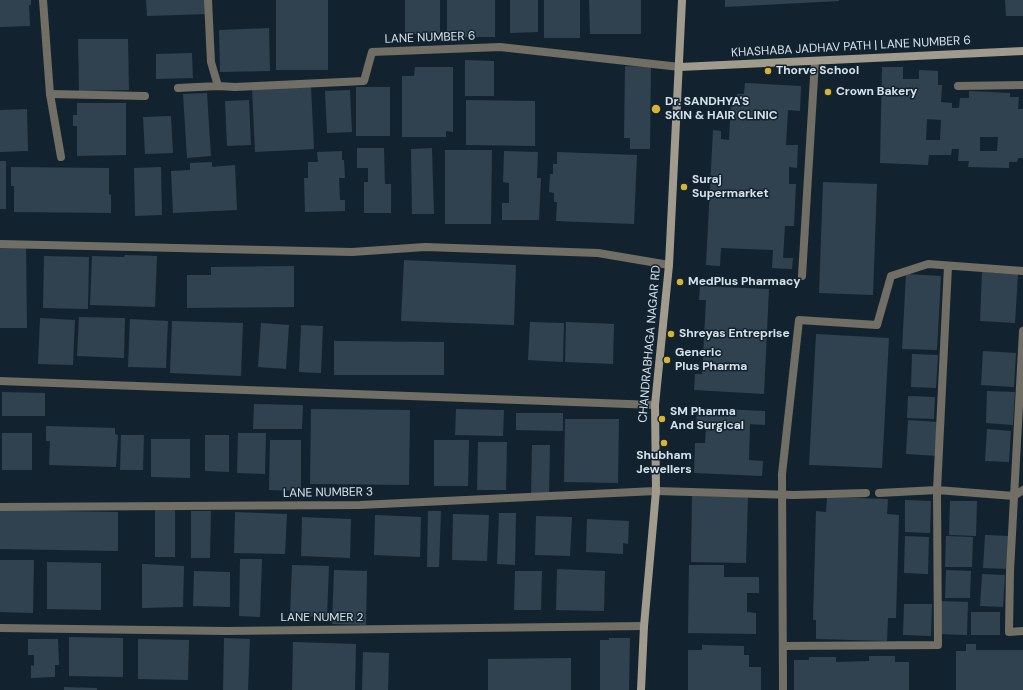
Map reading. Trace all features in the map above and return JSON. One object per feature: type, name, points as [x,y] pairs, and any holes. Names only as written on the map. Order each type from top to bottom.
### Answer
[{"type":"street","points":[[43,0],[50,94],[61,157]]},
{"type":"street","points":[[178,88],[218,86],[211,62],[208,0]]},
{"type":"street","name":"CHANDRABHAGA NAGAR RD","points":[[641,690],[644,626],[656,491],[655,405],[669,265],[680,67],[682,0]]},
{"type":"street","name":"LANE NUMBER 6","points":[[218,86],[235,88],[364,81],[372,52],[500,47],[680,67]]},
{"type":"street","name":"KHASHABA JADHAV PATH | LANE NUMBER 6","points":[[680,67],[1023,51]]},
{"type":"street","points":[[802,276],[815,61]]},
{"type":"street","points":[[958,86],[1023,85]]},
{"type":"street","points":[[50,94],[145,96]]},
{"type":"street","points":[[0,244],[352,252],[424,247],[598,253],[669,265]]},
{"type":"street","points":[[783,690],[782,494],[799,320],[877,325],[891,276],[928,264],[1023,271]]},
{"type":"street","points":[[782,646],[938,645],[937,490],[948,266]]},
{"type":"street","points":[[1023,331],[1014,494],[1009,632],[1023,631]]},
{"type":"street","points":[[0,381],[655,405]]},
{"type":"street","points":[[879,493],[937,490],[1014,496],[1014,494],[1023,490]]},
{"type":"street","name":"LANE NUMBER 3","points":[[0,507],[360,505],[656,491],[782,494],[866,493]]},
{"type":"street","name":"LANE NUMER 2","points":[[0,628],[226,631],[644,626]]},
{"type":"building","points":[[0,0],[31,0],[31,5],[29,5],[30,26],[0,27]]},
{"type":"building","points":[[146,0],[207,0],[208,14],[147,16]]},
{"type":"building","points":[[276,0],[328,0],[328,70],[276,70]]},
{"type":"building","points":[[405,0],[440,0],[440,34],[405,34]]},
{"type":"building","points":[[447,0],[495,0],[495,37],[447,37]]},
{"type":"building","points":[[510,0],[538,0],[538,32],[510,33]]},
{"type":"building","points":[[544,0],[580,0],[580,38],[544,38]]},
{"type":"building","points":[[589,0],[641,0],[641,34],[590,34]]},
{"type":"building","points":[[725,0],[839,0],[839,1],[725,7]]},
{"type":"building","points":[[1005,0],[1023,0],[1023,16],[1006,16]]},
{"type":"building","points":[[269,28],[270,71],[220,72],[219,30]]},
{"type":"building","points":[[78,39],[128,39],[129,90],[79,91]]},
{"type":"building","points":[[192,53],[193,78],[156,79],[156,54]]},
{"type":"building","points":[[465,60],[494,61],[494,96],[465,96]]},
{"type":"building","points":[[625,66],[651,67],[650,149],[630,149],[630,138],[624,138]]},
{"type":"building","points":[[415,67],[453,67],[453,132],[446,131],[446,137],[402,137],[402,76],[414,76]]},
{"type":"building","points":[[882,67],[903,67],[903,79],[919,79],[919,70],[938,71],[938,85],[942,85],[941,102],[952,103],[952,108],[959,108],[960,98],[969,98],[969,91],[1010,93],[1010,97],[1019,97],[1018,109],[1023,109],[1023,158],[1018,158],[1017,162],[1009,162],[1009,168],[968,167],[969,161],[958,161],[959,149],[952,149],[951,155],[929,155],[928,165],[880,163]],"holes":[[[927,119],[941,120],[940,140],[926,140]],[[980,137],[998,137],[997,151],[980,151]]]},
{"type":"building","points":[[745,83],[801,86],[800,111],[788,110],[786,145],[798,145],[797,168],[789,167],[789,184],[796,184],[794,226],[785,226],[783,258],[793,258],[792,269],[772,268],[773,250],[721,248],[720,266],[706,265],[713,130],[721,131],[721,139],[729,140],[731,104],[736,104],[737,94],[744,94]]},
{"type":"building","points":[[311,86],[314,149],[255,152],[252,89]]},
{"type":"building","points":[[356,87],[390,87],[390,136],[356,136]]},
{"type":"building","points":[[350,90],[352,132],[327,133],[325,91]]},
{"type":"building","points":[[207,93],[211,156],[187,158],[183,94]]},
{"type":"building","points":[[249,100],[251,145],[227,146],[225,101]]},
{"type":"building","points":[[466,100],[535,101],[535,146],[466,145]]},
{"type":"building","points":[[77,103],[126,103],[126,155],[77,156],[77,126],[73,126],[73,115],[77,115]]},
{"type":"building","points":[[27,109],[28,151],[0,152],[0,110]]},
{"type":"building","points":[[171,116],[173,153],[145,154],[143,117]]},
{"type":"building","points":[[357,148],[384,148],[385,184],[391,184],[391,213],[364,213],[364,182],[368,182],[368,168],[357,168]]},
{"type":"building","points":[[432,148],[434,214],[412,214],[411,149]]},
{"type":"building","points":[[445,150],[492,150],[491,224],[445,224]]},
{"type":"building","points":[[342,151],[345,178],[339,178],[340,200],[345,200],[345,211],[305,212],[304,178],[308,178],[308,162],[318,162],[317,152]]},
{"type":"building","points":[[504,151],[538,152],[537,178],[541,178],[539,220],[502,220],[502,203],[509,203],[509,183],[503,182]]},
{"type":"building","points":[[557,152],[637,155],[634,224],[556,221],[557,202],[554,202],[554,193],[549,192],[550,174],[553,174],[553,164],[557,164]]},
{"type":"building","points":[[0,161],[6,161],[6,209],[0,209]]},
{"type":"building","points":[[212,162],[212,167],[235,165],[237,210],[173,213],[171,171],[190,170],[190,163]]},
{"type":"building","points":[[11,167],[109,168],[111,213],[14,212],[14,186],[11,186]]},
{"type":"building","points":[[161,167],[162,215],[135,216],[134,168]]},
{"type":"building","points":[[823,182],[877,184],[873,295],[819,293]]},
{"type":"building","points":[[26,246],[27,328],[0,328],[0,247]]},
{"type":"building","points":[[125,255],[157,256],[155,307],[90,305],[92,256],[124,257]]},
{"type":"building","points":[[44,256],[89,257],[88,309],[43,308]]},
{"type":"building","points":[[404,260],[516,265],[514,325],[401,321]]},
{"type":"building","points":[[294,266],[294,307],[187,308],[187,275],[211,275],[211,267]]},
{"type":"building","points":[[982,272],[1018,274],[1015,323],[980,321]]},
{"type":"building","points":[[906,274],[941,276],[937,350],[902,349]]},
{"type":"building","points":[[700,286],[769,289],[764,394],[694,390],[695,374],[702,374],[706,300],[699,300]]},
{"type":"building","points":[[79,317],[125,318],[124,358],[77,356]]},
{"type":"building","points":[[40,318],[75,320],[73,365],[38,364]]},
{"type":"building","points":[[130,319],[168,321],[166,368],[128,367]]},
{"type":"building","points":[[172,321],[243,323],[241,376],[170,373]]},
{"type":"building","points":[[530,322],[564,323],[563,362],[528,360]]},
{"type":"building","points":[[566,322],[614,324],[613,364],[565,362]]},
{"type":"building","points":[[261,323],[289,325],[286,369],[258,367]]},
{"type":"building","points":[[301,325],[323,326],[321,373],[299,372]]},
{"type":"building","points":[[816,334],[889,338],[882,468],[809,465]]},
{"type":"building","points":[[334,341],[444,342],[444,375],[334,375]]},
{"type":"building","points":[[983,351],[1016,353],[1014,387],[981,385]]},
{"type":"building","points":[[912,354],[938,355],[936,388],[911,387]]},
{"type":"building","points":[[987,391],[1015,392],[1013,425],[986,423]]},
{"type":"building","points":[[2,392],[45,393],[45,416],[2,416]]},
{"type":"building","points":[[908,396],[935,397],[934,419],[907,418]]},
{"type":"building","points":[[254,404],[303,405],[302,429],[253,429]]},
{"type":"building","points":[[697,408],[765,411],[765,425],[750,424],[749,460],[763,461],[762,476],[694,473],[695,443],[705,443],[706,429],[696,429]]},
{"type":"building","points":[[311,409],[410,410],[409,485],[310,484]]},
{"type":"building","points":[[456,409],[504,410],[503,436],[455,435]]},
{"type":"building","points":[[516,413],[563,413],[563,431],[516,430]]},
{"type":"building","points":[[565,419],[619,419],[618,483],[564,482]]},
{"type":"building","points":[[908,420],[939,422],[938,456],[906,454]]},
{"type":"building","points":[[46,426],[115,428],[115,434],[118,435],[116,467],[49,465],[50,441],[46,441]]},
{"type":"building","points":[[987,429],[1011,431],[1009,462],[985,461]]},
{"type":"building","points":[[2,433],[32,433],[32,470],[2,470]]},
{"type":"building","points":[[238,433],[266,433],[265,474],[237,473]]},
{"type":"building","points":[[121,435],[144,435],[143,470],[120,470]]},
{"type":"building","points":[[205,435],[229,435],[229,472],[205,471]]},
{"type":"building","points":[[151,439],[190,439],[190,478],[151,477]]},
{"type":"building","points":[[270,440],[301,440],[301,491],[269,490]]},
{"type":"building","points":[[434,440],[469,440],[468,486],[434,486]]},
{"type":"building","points":[[478,442],[507,442],[506,490],[477,490]]},
{"type":"building","points":[[532,445],[550,445],[549,496],[531,496]]},
{"type":"building","points":[[692,496],[748,497],[746,563],[691,562]]},
{"type":"building","points":[[827,497],[888,499],[887,514],[899,515],[896,618],[888,618],[887,641],[816,639],[816,620],[813,620],[816,511],[826,512]]},
{"type":"building","points":[[905,500],[931,501],[930,533],[905,532]]},
{"type":"building","points":[[950,501],[977,501],[976,536],[949,535]]},
{"type":"building","points":[[0,510],[118,512],[118,551],[0,549]]},
{"type":"building","points":[[155,510],[175,510],[175,557],[155,557]]},
{"type":"building","points":[[191,511],[211,511],[210,558],[191,558]]},
{"type":"building","points":[[428,511],[441,511],[439,567],[427,567]]},
{"type":"building","points":[[235,512],[287,514],[285,554],[234,553]]},
{"type":"building","points":[[499,513],[516,513],[515,565],[497,564]]},
{"type":"building","points":[[453,514],[489,515],[487,561],[452,560]]},
{"type":"building","points":[[375,515],[421,517],[420,557],[374,555]]},
{"type":"building","points":[[536,516],[572,517],[570,556],[535,555]]},
{"type":"building","points":[[302,517],[351,519],[350,558],[301,556]]},
{"type":"building","points":[[587,519],[629,521],[628,544],[623,543],[623,554],[586,552]]},
{"type":"building","points":[[985,535],[1009,536],[1008,569],[983,568]]},
{"type":"building","points":[[905,536],[929,537],[928,574],[904,573]]},
{"type":"building","points":[[946,536],[973,537],[972,567],[945,567]]},
{"type":"building","points":[[240,559],[262,559],[260,617],[239,616]]},
{"type":"building","points":[[0,560],[34,560],[33,613],[0,612]]},
{"type":"building","points":[[47,562],[101,563],[101,610],[47,609]]},
{"type":"building","points":[[142,564],[184,566],[183,607],[142,608]]},
{"type":"building","points":[[292,565],[329,566],[327,617],[290,616]]},
{"type":"building","points":[[689,565],[724,565],[724,577],[759,577],[759,593],[747,593],[747,612],[756,613],[756,634],[688,633]]},
{"type":"building","points":[[557,569],[605,571],[604,611],[556,610]]},
{"type":"building","points":[[334,570],[367,571],[366,625],[332,624]]},
{"type":"building","points":[[946,570],[971,571],[970,598],[945,598]]},
{"type":"building","points":[[194,571],[230,572],[230,607],[193,606]]},
{"type":"building","points":[[515,571],[542,571],[541,610],[514,610]]},
{"type":"building","points":[[982,574],[1005,575],[1003,607],[980,606]]},
{"type":"building","points":[[939,601],[968,602],[967,635],[938,634]]},
{"type":"building","points":[[904,604],[932,604],[931,636],[903,635]]},
{"type":"building","points":[[971,612],[1000,612],[1000,635],[971,635]]},
{"type":"building","points":[[69,637],[123,638],[123,677],[69,676]]},
{"type":"building","points":[[224,638],[250,639],[248,690],[223,690]]},
{"type":"building","points":[[609,638],[630,638],[629,690],[600,690],[600,640],[609,640]]},
{"type":"building","points":[[28,639],[58,639],[59,665],[55,665],[55,677],[31,678],[31,665],[34,666],[34,655],[28,655]]},
{"type":"building","points":[[138,639],[189,640],[188,680],[138,679]]},
{"type":"building","points":[[293,642],[356,644],[355,690],[292,690]]},
{"type":"building","points":[[966,644],[976,644],[976,650],[1023,650],[1023,690],[956,690],[956,651],[966,651]]},
{"type":"building","points":[[702,645],[744,646],[744,655],[749,655],[749,667],[761,667],[761,690],[688,690],[688,650],[702,650]]},
{"type":"building","points":[[363,652],[389,653],[388,690],[362,690]]},
{"type":"building","points":[[869,656],[895,656],[895,662],[909,662],[909,690],[794,690],[794,660],[809,660],[809,657],[836,657],[836,662],[869,661]]},
{"type":"building","points":[[571,658],[571,690],[488,690],[488,659]]},
{"type":"building","points":[[64,687],[97,688],[97,690],[64,690]]},
{"type":"place","name":"Thorve School","points":[[768,71]]},
{"type":"place","name":"Crown Bakery","points":[[828,92]]},
{"type":"place","name":"Dr. SANDHYA'S SKIN & HAIR CLINIC","points":[[656,109]]},
{"type":"place","name":"Suraj Supermarket","points":[[684,187]]},
{"type":"place","name":"MedPlus Pharmacy","points":[[680,282]]},
{"type":"place","name":"Shreyas Entreprise","points":[[671,334]]},
{"type":"place","name":"Generic Plus Pharma","points":[[667,360]]},
{"type":"place","name":"SM Pharma And Surgical","points":[[662,419]]},
{"type":"place","name":"Shubham Jewellers","points":[[664,443]]}]
